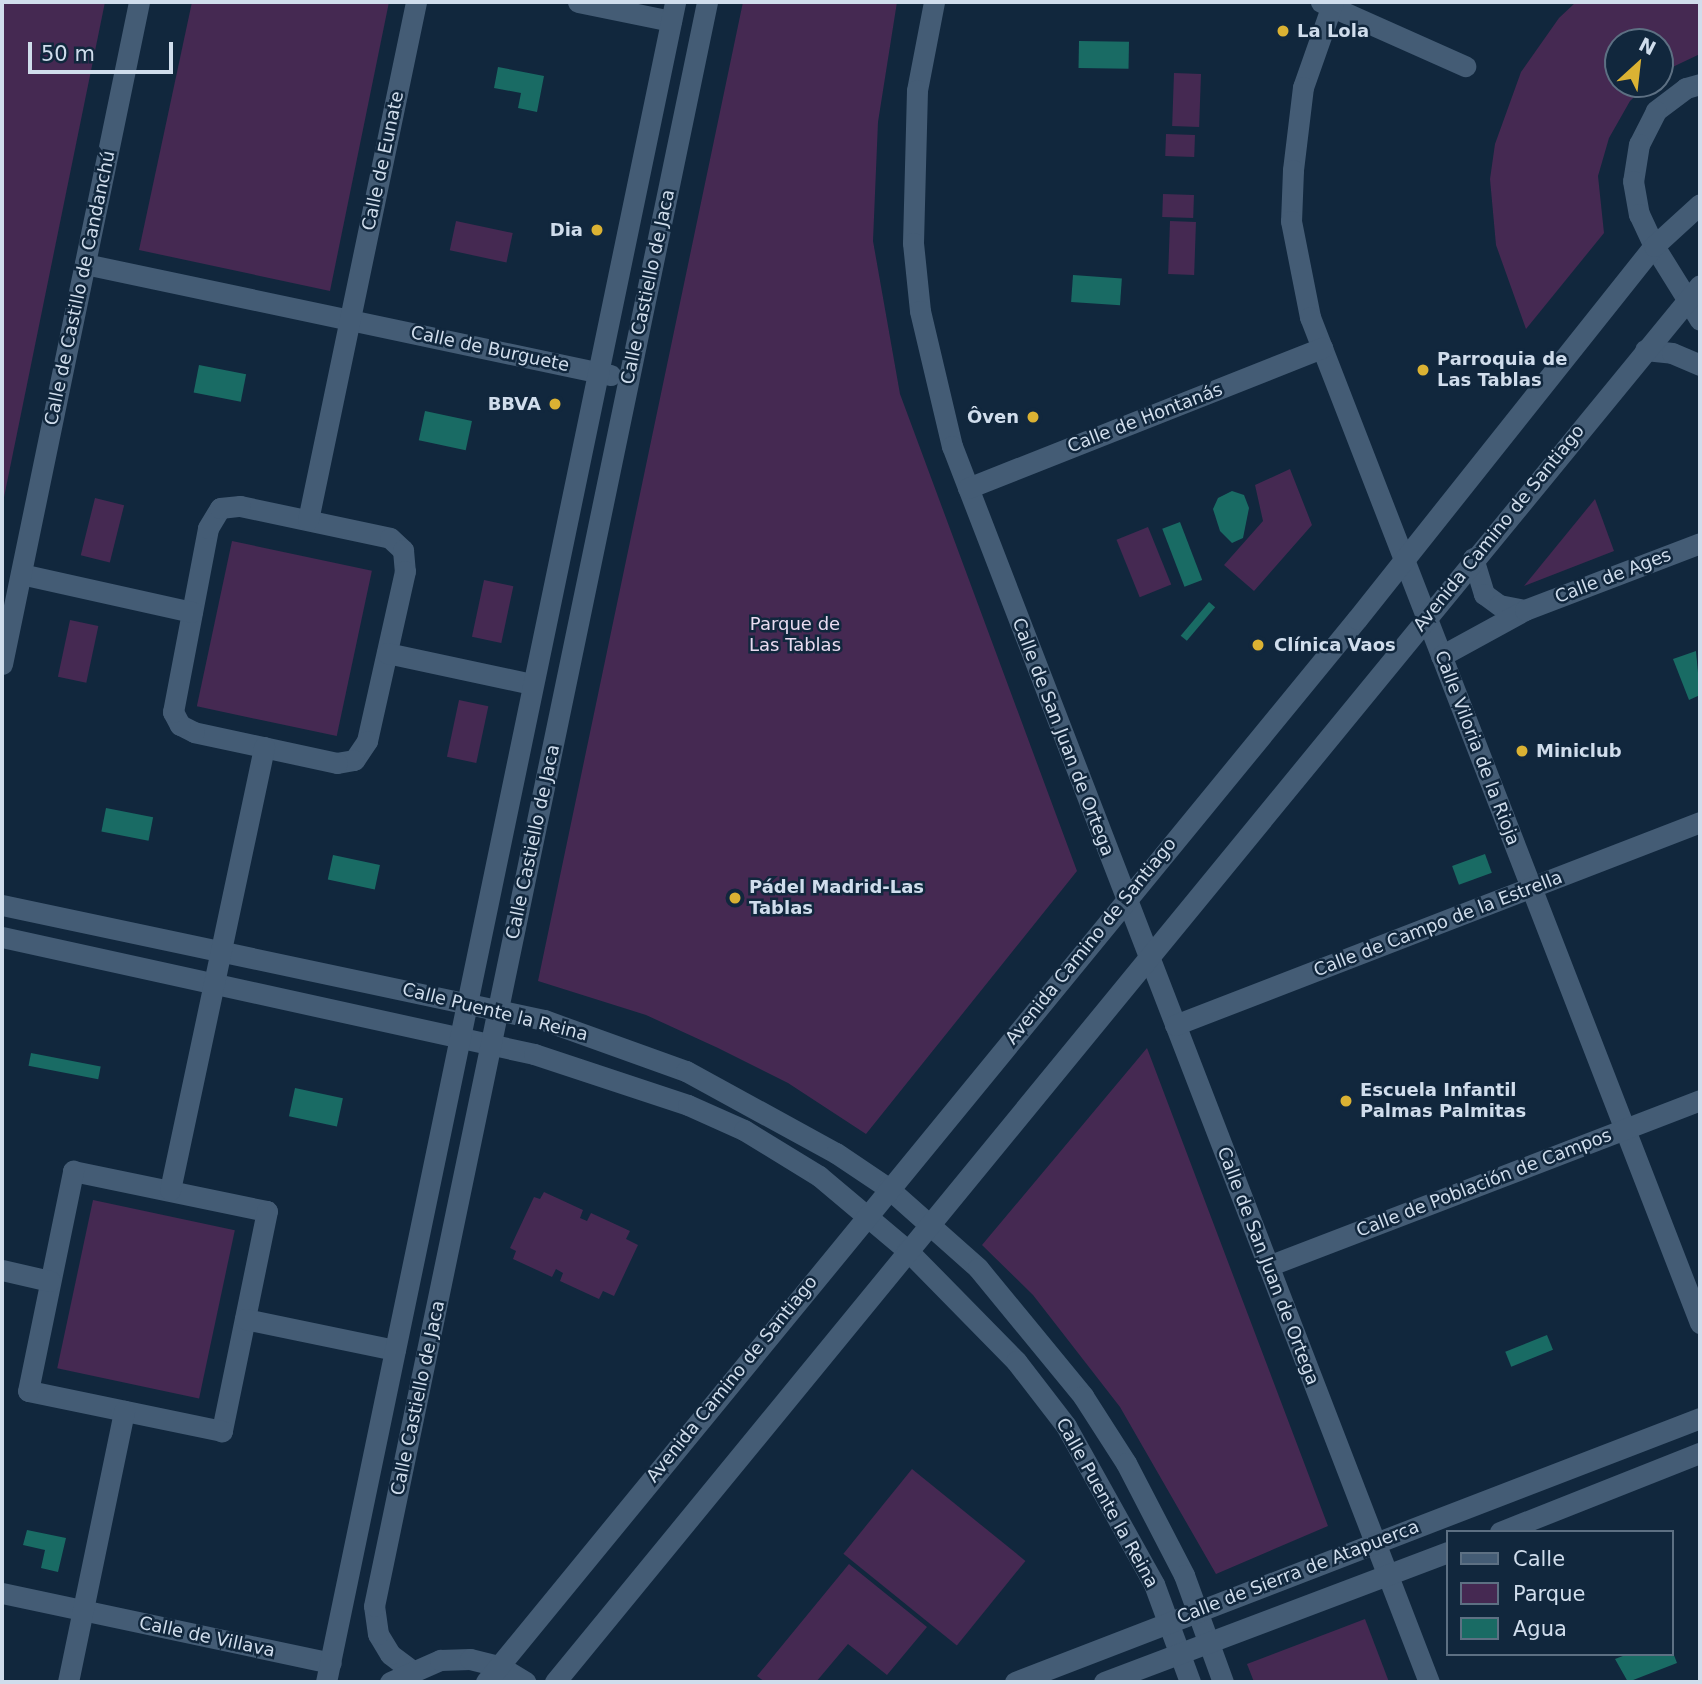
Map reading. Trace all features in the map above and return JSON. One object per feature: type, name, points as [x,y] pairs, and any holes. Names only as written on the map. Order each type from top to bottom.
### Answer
[{"type":"street","name":"Calle de Castillo de Candanchú","points":[[2,664],[139,2]]},
{"type":"street","name":"Calle de Eunate","points":[[351,320],[416,2]]},
{"type":"street","points":[[578,2],[673,11]]},
{"type":"street","name":"Calle Castiello de Jaca","points":[[411,1670],[390,1654],[378,1634],[374,1606],[708,2]]},
{"type":"street","name":"Calle de San Juan de Ortega","points":[[934,2],[917,90],[913,243],[920,311],[952,446],[1429,1682]]},
{"type":"street","points":[[1329,3],[1465,66]]},
{"type":"street","name":"Calle Viloria de la Rioja","points":[[1329,3],[1303,87],[1290,221],[1310,317],[1700,1323]]},
{"type":"street","name":"Calle Castiello de Jaca","points":[[329,1676],[673,11]]},
{"type":"street","points":[[1700,84],[1686,88],[1656,111],[1639,144],[1633,181],[1639,214],[1654,246],[1693,293],[1700,320]]},
{"type":"street","name":"Avenida Camino de Santiago","points":[[492,1674],[1606,311],[1654,246],[1700,204]]},
{"type":"street","name":"Calle de Burguete","points":[[85,264],[629,379]]},
{"type":"street","name":"Avenida Camino de Santiago","points":[[555,1682],[1693,293]]},
{"type":"street","points":[[308,520],[351,320]]},
{"type":"street","name":"Calle de Hontanás","points":[[968,488],[1322,348]]},
{"type":"street","points":[[1645,350],[1672,353],[1700,365]]},
{"type":"street","points":[[240,506],[308,520],[390,538],[404,550],[405,571],[367,741],[354,760],[337,763],[194,732],[173,712],[208,528],[220,508],[240,506]]},
{"type":"street","name":"Calle de Ages","points":[[1441,656],[1525,610],[1700,543]]},
{"type":"street","points":[[1474,558],[1483,594],[1499,605],[1525,610]]},
{"type":"street","points":[[21,574],[192,612]]},
{"type":"street","points":[[387,653],[532,684]]},
{"type":"street","points":[[170,1190],[264,747]]},
{"type":"street","name":"Calle de Campo de la Estrella","points":[[1175,1025],[1700,822]]},
{"type":"street","name":"Calle Puente la Reina","points":[[2,905],[467,1002],[617,1043],[686,1071],[756,1106],[888,1188],[929,1223],[1014,1308],[1083,1396],[1126,1463],[1184,1575],[1223,1682]]},
{"type":"street","name":"Calle Puente la Reina","points":[[2,937],[459,1037],[641,1086],[744,1130],[819,1176],[907,1250],[1016,1361],[1066,1426],[1154,1584],[1190,1682]]},
{"type":"street","name":"Calle de Población de Campos","points":[[1268,1266],[1700,1100]]},
{"type":"street","points":[[73,1171],[170,1190],[267,1210],[222,1431],[28,1391],[73,1171]]},
{"type":"street","points":[[2,1270],[50,1281]]},
{"type":"street","name":"Calle Castiello de Jaca","points":[[245,1319],[395,1350]]},
{"type":"street","points":[[68,1682],[124,1410]]},
{"type":"street","name":"Calle de Sierra de Atapuerca","points":[[1015,1682],[1700,1418]]},
{"type":"street","points":[[1505,1530],[1700,1453]]},
{"type":"street","name":"Calle de Sierra de Atapuerca","points":[[1104,1682],[1446,1553]]},
{"type":"street","name":"Calle de Villava","points":[[2,1593],[83,1610],[329,1676]]},
{"type":"street","points":[[390,1682],[411,1670],[440,1660],[470,1659],[492,1674],[526,1682]]},
{"type":"green space","points":[[2,2],[105,2],[2,507]]},
{"type":"green space","points":[[192,2],[389,2],[330,291],[139,250]]},
{"type":"green space","name":"Parque de Las Tablas","points":[[743,2],[897,2],[878,122],[873,241],[900,394],[1077,871],[866,1134],[788,1083],[718,1048],[646,1015],[538,981]]},
{"type":"green space","points":[[1576,2],[1700,2],[1700,54],[1674,66],[1674,28],[1604,28],[1604,98],[1633,98],[1609,138],[1598,176],[1604,233],[1526,329],[1496,245],[1490,179],[1495,144],[1521,72],[1559,18]]},
{"type":"green space","points":[[1174,73],[1201,74],[1199,127],[1172,126]]},
{"type":"green space","points":[[1166,134],[1195,135],[1194,157],[1165,156]]},
{"type":"green space","points":[[1163,194],[1194,195],[1193,218],[1162,217]]},
{"type":"green space","points":[[456,221],[513,233],[506,262],[450,250]]},
{"type":"green space","points":[[1170,221],[1196,222],[1194,275],[1168,274]]},
{"type":"green space","points":[[1290,469],[1312,525],[1254,591],[1224,565],[1263,521],[1255,485]]},
{"type":"green space","points":[[95,498],[124,505],[110,563],[81,555]]},
{"type":"green space","points":[[1595,499],[1614,551],[1524,586]]},
{"type":"green space","points":[[1148,527],[1171,584],[1140,597],[1116,540]]},
{"type":"green space","points":[[232,541],[372,571],[337,736],[197,706]]},
{"type":"green space","points":[[484,580],[513,586],[501,643],[472,637]]},
{"type":"green space","points":[[70,620],[98,626],[86,683],[58,677]]},
{"type":"green space","points":[[459,700],[488,706],[476,763],[447,757]]},
{"type":"green space","points":[[1147,1048],[1328,1526],[1216,1574],[1120,1407],[1033,1295],[982,1245]]},
{"type":"green space","points":[[544,1192],[583,1210],[580,1218],[587,1221],[591,1213],[630,1231],[626,1239],[638,1245],[614,1296],[603,1291],[599,1299],[560,1281],[563,1273],[556,1269],[552,1277],[513,1259],[516,1251],[510,1248],[534,1197],[540,1199]]},
{"type":"green space","points":[[93,1200],[235,1230],[199,1398],[57,1368]]},
{"type":"green space","points":[[912,1469],[1025,1561],[957,1646],[843,1554]]},
{"type":"green space","points":[[849,1564],[927,1627],[887,1675],[848,1644],[816,1682],[765,1682],[757,1676]]},
{"type":"green space","points":[[1365,1619],[1389,1682],[1254,1682],[1247,1664]]},
{"type":"water","points":[[1079,41],[1129,42],[1129,69],[1079,68]]},
{"type":"water","points":[[498,67],[544,76],[537,112],[518,108],[521,93],[494,88]]},
{"type":"water","points":[[1073,275],[1122,278],[1120,305],[1071,302]]},
{"type":"water","points":[[199,365],[246,374],[241,402],[194,392]]},
{"type":"water","points":[[425,411],[472,421],[466,450],[419,440]]},
{"type":"water","points":[[1232,491],[1244,495],[1249,508],[1243,538],[1232,543],[1220,531],[1213,509],[1218,498]]},
{"type":"water","points":[[1180,522],[1202,580],[1184,587],[1162,529]]},
{"type":"water","points":[[1209,602],[1215,607],[1187,641],[1181,636]]},
{"type":"water","points":[[1696,651],[1700,695],[1689,700],[1673,659]]},
{"type":"water","points":[[106,808],[153,817],[149,841],[101,832]]},
{"type":"water","points":[[1485,854],[1492,873],[1459,885],[1452,866]]},
{"type":"water","points":[[333,855],[380,865],[375,889],[328,879]]},
{"type":"water","points":[[31,1053],[101,1067],[98,1079],[29,1066]]},
{"type":"water","points":[[295,1088],[343,1098],[337,1127],[289,1116]]},
{"type":"water","points":[[1547,1335],[1553,1350],[1511,1367],[1505,1352]]},
{"type":"water","points":[[27,1530],[66,1538],[58,1572],[41,1568],[45,1550],[23,1545]]},
{"type":"water","points":[[1674,1655],[1677,1663],[1628,1682],[1615,1659],[1623,1656]]},
{"type":"place","name":"La Lola","points":[[1283,31]]},
{"type":"place","name":"Dia","points":[[597,230]]},
{"type":"place","name":"Parroquia de Las Tablas","points":[[1423,370]]},
{"type":"place","name":"BBVA","points":[[555,404]]},
{"type":"place","name":"Ôven","points":[[1033,417]]},
{"type":"place","name":"Clínica Vaos","points":[[1258,645]]},
{"type":"place","name":"Miniclub","points":[[1522,751]]},
{"type":"place","name":"Pádel Madrid-Las Tablas","points":[[735,898]]},
{"type":"place","name":"Escuela Infantil Palmas Palmitas","points":[[1346,1101]]}]
